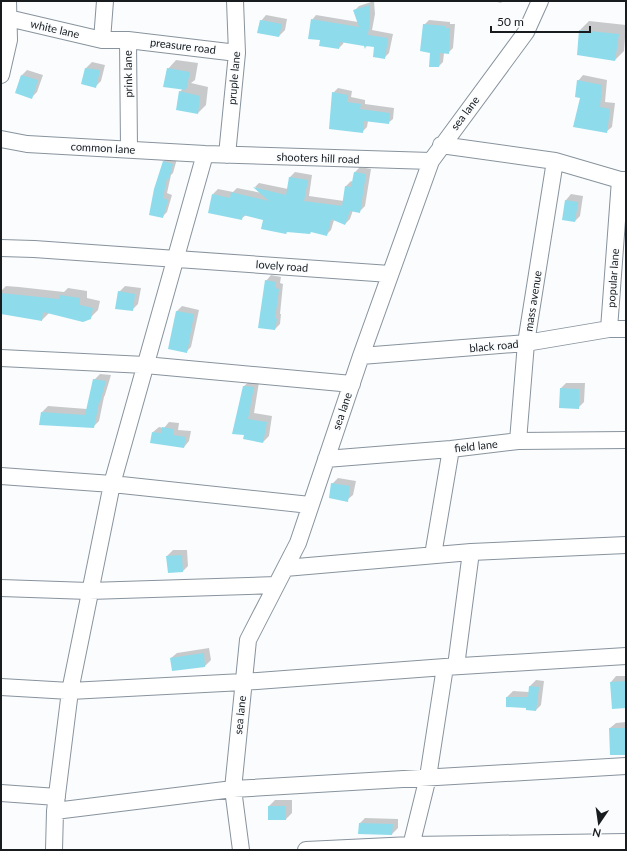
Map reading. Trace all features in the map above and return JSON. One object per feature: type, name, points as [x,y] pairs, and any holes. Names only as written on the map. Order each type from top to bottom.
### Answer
[{"type":"street","points":[[1,75],[9,40],[8,1]]},
{"type":"street","points":[[102,40],[105,1]]},
{"type":"street","name":"pruple lane","points":[[227,155],[238,53],[235,1]]},
{"type":"street","name":"sea lane","points":[[241,850],[233,789],[248,640],[298,543],[361,356],[430,161],[526,32],[540,1]]},
{"type":"street","name":"white lane","points":[[8,18],[102,40]]},
{"type":"street","name":"prink lane","points":[[102,40],[128,40],[129,149]]},
{"type":"street","name":"preasure road","points":[[128,40],[238,53]]},
{"type":"street","name":"common lane","points":[[1,139],[27,144],[205,154]]},
{"type":"street","points":[[441,145],[555,161],[623,180]]},
{"type":"street","points":[[54,850],[56,804],[70,691],[89,591],[112,484],[174,258],[205,154]]},
{"type":"street","name":"shooters hill road","points":[[205,154],[430,161]]},
{"type":"street","name":"mass avenue","points":[[518,442],[526,343],[555,161]]},
{"type":"street","name":"popular lane","points":[[609,329],[623,180]]},
{"type":"street","name":"lovely road","points":[[1,248],[174,258],[390,274]]},
{"type":"street","name":"black road","points":[[361,356],[526,343],[609,329],[626,329]]},
{"type":"street","points":[[1,358],[145,365],[352,384]]},
{"type":"street","name":"field lane","points":[[326,459],[518,442],[626,440]]},
{"type":"street","points":[[433,555],[450,449]]},
{"type":"street","points":[[1,476],[112,484],[310,505]]},
{"type":"street","points":[[285,568],[471,552],[626,545]]},
{"type":"street","points":[[410,848],[428,777],[471,552]]},
{"type":"street","points":[[1,588],[89,591],[276,585]]},
{"type":"street","points":[[1,688],[70,691],[243,682],[450,666],[626,656]]},
{"type":"street","points":[[1,793],[56,804],[233,789],[626,766]]},
{"type":"street","points":[[306,850],[626,842]]},
{"type":"building","points":[[370,5],[368,35],[388,38],[385,59],[373,57],[374,47],[366,46],[365,49],[364,46],[340,42],[339,49],[319,46],[320,40],[308,39],[311,19],[359,27],[353,10]]},
{"type":"building","points":[[260,20],[282,24],[279,37],[257,33]]},
{"type":"building","points":[[423,24],[446,26],[445,28],[450,28],[449,54],[440,53],[439,67],[429,67],[430,53],[420,51]]},
{"type":"building","points":[[579,30],[619,34],[615,61],[577,55]]},
{"type":"building","points":[[85,68],[100,70],[96,88],[81,84]]},
{"type":"building","points":[[167,68],[190,72],[186,90],[163,87]]},
{"type":"building","points":[[21,75],[38,80],[32,99],[15,93]]},
{"type":"building","points":[[577,80],[602,85],[600,107],[610,109],[607,133],[573,127],[580,98],[575,97]]},
{"type":"building","points":[[179,91],[200,96],[198,114],[176,110]]},
{"type":"building","points":[[332,92],[348,95],[347,102],[361,104],[360,109],[390,113],[389,124],[364,121],[363,133],[329,129]]},
{"type":"building","points":[[163,161],[173,164],[169,179],[167,178],[163,198],[168,200],[163,218],[149,215],[154,189]]},
{"type":"building","points":[[354,172],[366,174],[360,213],[350,211],[345,225],[331,219],[327,236],[311,232],[310,234],[287,232],[286,234],[261,229],[263,220],[243,215],[242,220],[208,213],[212,194],[230,198],[231,192],[269,201],[253,187],[286,195],[289,177],[308,180],[304,201],[342,206],[345,186],[351,187]]},
{"type":"building","points":[[565,200],[578,202],[575,222],[562,220]]},
{"type":"building","points":[[265,280],[276,282],[275,288],[279,289],[275,330],[258,328]]},
{"type":"building","points":[[118,291],[135,294],[133,311],[115,309]]},
{"type":"building","points":[[1,293],[59,299],[60,295],[80,298],[80,305],[93,308],[91,319],[83,322],[43,312],[42,321],[1,314]]},
{"type":"building","points":[[176,311],[194,314],[187,353],[168,349]]},
{"type":"building","points":[[93,379],[106,381],[99,402],[94,428],[39,425],[41,412],[85,415]]},
{"type":"building","points":[[243,386],[254,387],[248,419],[267,422],[263,443],[243,439],[244,435],[232,434]]},
{"type":"building","points":[[560,388],[579,389],[579,409],[559,408]]},
{"type":"building","points":[[162,427],[173,429],[173,435],[186,437],[184,448],[150,443],[152,432],[161,433]]},
{"type":"building","points":[[331,483],[350,486],[348,502],[329,498]]},
{"type":"building","points":[[182,555],[183,572],[168,573],[166,556]]},
{"type":"building","points":[[204,653],[205,667],[172,671],[170,658]]},
{"type":"building","points":[[626,681],[626,708],[612,709],[610,682]]},
{"type":"building","points":[[529,686],[539,687],[536,711],[526,710],[526,708],[506,707],[506,697],[528,697]]},
{"type":"building","points":[[609,728],[626,728],[626,755],[610,755]]},
{"type":"building","points":[[268,806],[286,806],[286,820],[268,820]]},
{"type":"building","points":[[359,823],[393,824],[392,835],[358,834]]}]
